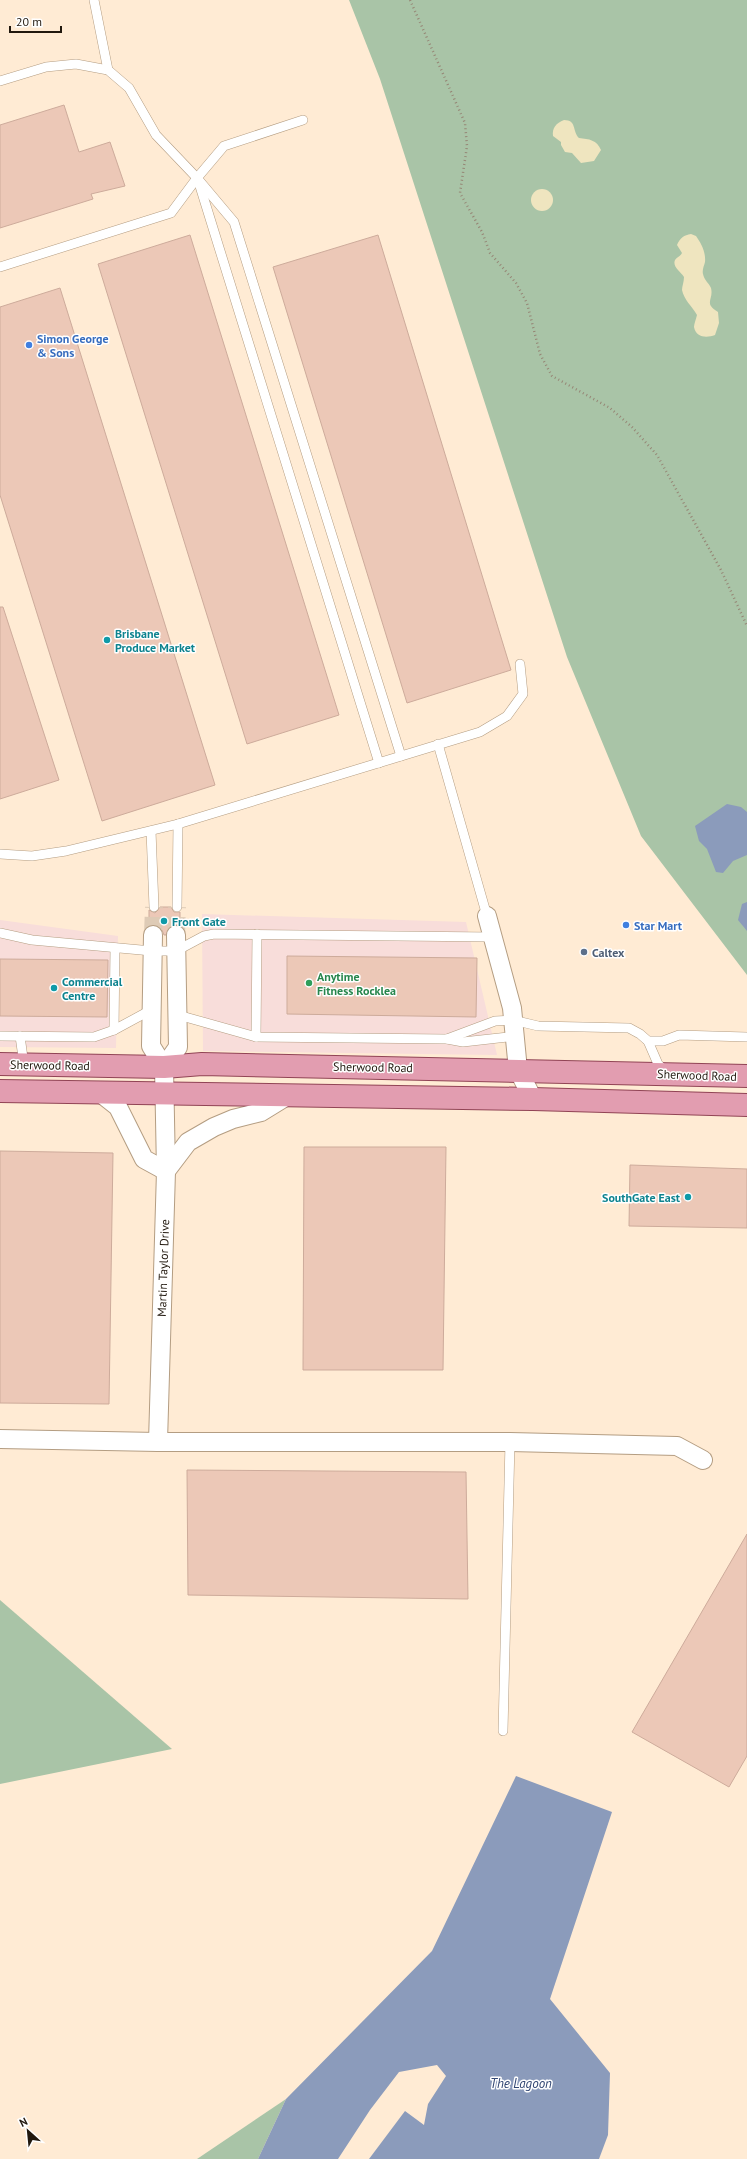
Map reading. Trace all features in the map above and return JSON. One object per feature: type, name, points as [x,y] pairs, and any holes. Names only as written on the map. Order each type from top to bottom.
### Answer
[{"type":"main road","name":"Sherwood Road","points":[[0,1064],[164,1067],[202,1064],[747,1076]]},
{"type":"main road","points":[[0,1091],[533,1099],[747,1105]]},
{"type":"street","points":[[487,916],[512,1008],[518,1070],[533,1099]]},
{"type":"street","points":[[153,943],[151,1046],[164,1067],[178,1047],[176,943]]},
{"type":"street","name":"Martin Taylor Drive","points":[[158,1442],[166,1171],[164,1067]]},
{"type":"street","points":[[99,1092],[118,1107],[144,1159],[166,1171],[188,1142],[214,1127],[233,1119],[260,1112],[287,1096]]},
{"type":"street","points":[[0,1439],[158,1442],[510,1442],[677,1446],[703,1460]]},
{"type":"lane","points":[[94,0],[108,70]]},
{"type":"lane","points":[[0,81],[53,66],[76,64],[108,70],[129,88],[156,135],[197,178],[234,222],[401,756]]},
{"type":"lane","points":[[0,267],[171,214],[197,178],[224,146],[303,120]]},
{"type":"lane","points":[[197,178],[379,763]]},
{"type":"lane","points":[[0,854],[32,856],[66,851],[151,831],[480,732],[507,716],[523,694],[520,664]]},
{"type":"lane","points":[[438,744],[487,916]]},
{"type":"lane","points":[[177,907],[178,824]]},
{"type":"lane","points":[[151,831],[154,907]]},
{"type":"lane","points":[[0,933],[32,940],[115,948],[153,943],[176,943],[214,934],[492,937]]},
{"type":"lane","points":[[256,1037],[257,934]]},
{"type":"lane","points":[[114,1030],[115,948]]},
{"type":"lane","points":[[0,1036],[94,1037],[114,1030],[152,1010]]},
{"type":"lane","points":[[178,1015],[256,1037],[447,1039],[463,1042],[514,1028],[538,1026],[629,1028],[640,1034],[648,1041],[658,1064],[668,1074]]},
{"type":"lane","points":[[447,1039],[495,1021],[514,1028]]},
{"type":"lane","points":[[648,1041],[663,1041],[679,1035],[747,1037]]},
{"type":"lane","points":[[20,1036],[24,1065]]},
{"type":"lane","points":[[503,1731],[510,1442]]},
{"type":"path","points":[[410,0],[465,123],[467,146],[460,193],[482,232],[490,253],[516,283],[527,303],[540,354],[552,376],[610,408],[632,427],[657,455],[721,570],[747,626]]},
{"type":"shaded area","points":[[202,914],[466,922],[497,1055],[203,1051]]},
{"type":"shaded area","points":[[0,920],[118,936],[116,1048],[0,1047]]},
{"type":"green space","points":[[349,0],[747,0],[747,975],[641,836],[567,657],[380,79]]},
{"type":"green space","points":[[0,1600],[172,1749],[0,1784]]},
{"type":"green space","points":[[286,2099],[258,2159],[197,2159]]},
{"type":"sand","points":[[564,120],[568,120],[573,124],[579,138],[595,142],[597,144],[601,150],[594,161],[581,163],[572,153],[565,152],[561,142],[553,136],[555,126]]},
{"type":"sand","points":[[542,189],[550,192],[553,200],[550,208],[542,211],[534,208],[531,200],[534,192]]},
{"type":"sand","points":[[691,234],[696,236],[704,251],[705,262],[703,274],[712,292],[710,304],[718,312],[719,323],[715,335],[712,336],[705,337],[699,335],[695,331],[694,326],[697,315],[683,294],[682,288],[684,277],[674,263],[682,253],[677,245],[678,243],[682,237]]},
{"type":"water","points":[[727,804],[741,807],[747,812],[747,855],[733,861],[723,873],[716,872],[707,849],[699,841],[695,826]]},
{"type":"water","points":[[747,902],[747,931],[738,920],[742,904]]},
{"type":"water","name":"The Lagoon","points":[[516,1776],[612,1812],[550,1999],[610,2073],[608,2135],[599,2159],[369,2159],[405,2111],[424,2125],[428,2104],[446,2076],[437,2065],[399,2072],[370,2110],[338,2159],[258,2159],[286,2099],[432,1951]]},
{"type":"building","points":[[64,105],[79,152],[110,142],[125,186],[91,194],[93,199],[0,228],[0,125]]},
{"type":"building","points":[[190,235],[339,715],[247,744],[98,264]]},
{"type":"building","points":[[378,235],[511,670],[407,703],[273,267]]},
{"type":"building","name":"Brisbane Produce Market","points":[[60,288],[215,785],[102,821],[0,495],[0,307]]},
{"type":"building","points":[[0,607],[3,607],[59,780],[0,799]]},
{"type":"building","name":"Front Gate","points":[[160,907],[171,907],[174,912],[180,912],[180,925],[170,926],[166,935],[164,935],[158,926],[149,926],[149,910],[155,913]]},
{"type":"building","points":[[287,956],[477,958],[476,1017],[287,1014]]},
{"type":"building","name":"Commercial Centre","points":[[0,959],[108,960],[107,1017],[0,1016]]},
{"type":"building","points":[[304,1147],[446,1147],[443,1370],[303,1370]]},
{"type":"building","points":[[0,1151],[113,1153],[109,1404],[0,1403]]},
{"type":"building","name":"SouthGate East","points":[[630,1165],[747,1169],[747,1228],[629,1226]]},
{"type":"building","points":[[187,1470],[466,1472],[468,1599],[188,1595]]},
{"type":"building","points":[[747,1534],[747,1756],[729,1787],[632,1732]]},
{"type":"tunnel","points":[[153,935],[154,907]]},
{"type":"tunnel","points":[[176,935],[177,907]]},
{"type":"place","name":"Simon George & Sons","points":[[29,345]]},
{"type":"place","name":"Brisbane Produce Market","points":[[107,640]]},
{"type":"place","name":"Front Gate","points":[[164,921]]},
{"type":"place","name":"Star Mart","points":[[626,925]]},
{"type":"place","name":"Caltex","points":[[584,952]]},
{"type":"place","name":"Anytime Fitness Rocklea","points":[[309,983]]},
{"type":"place","name":"Commercial Centre","points":[[54,988]]},
{"type":"place","name":"SouthGate East","points":[[688,1197]]}]
